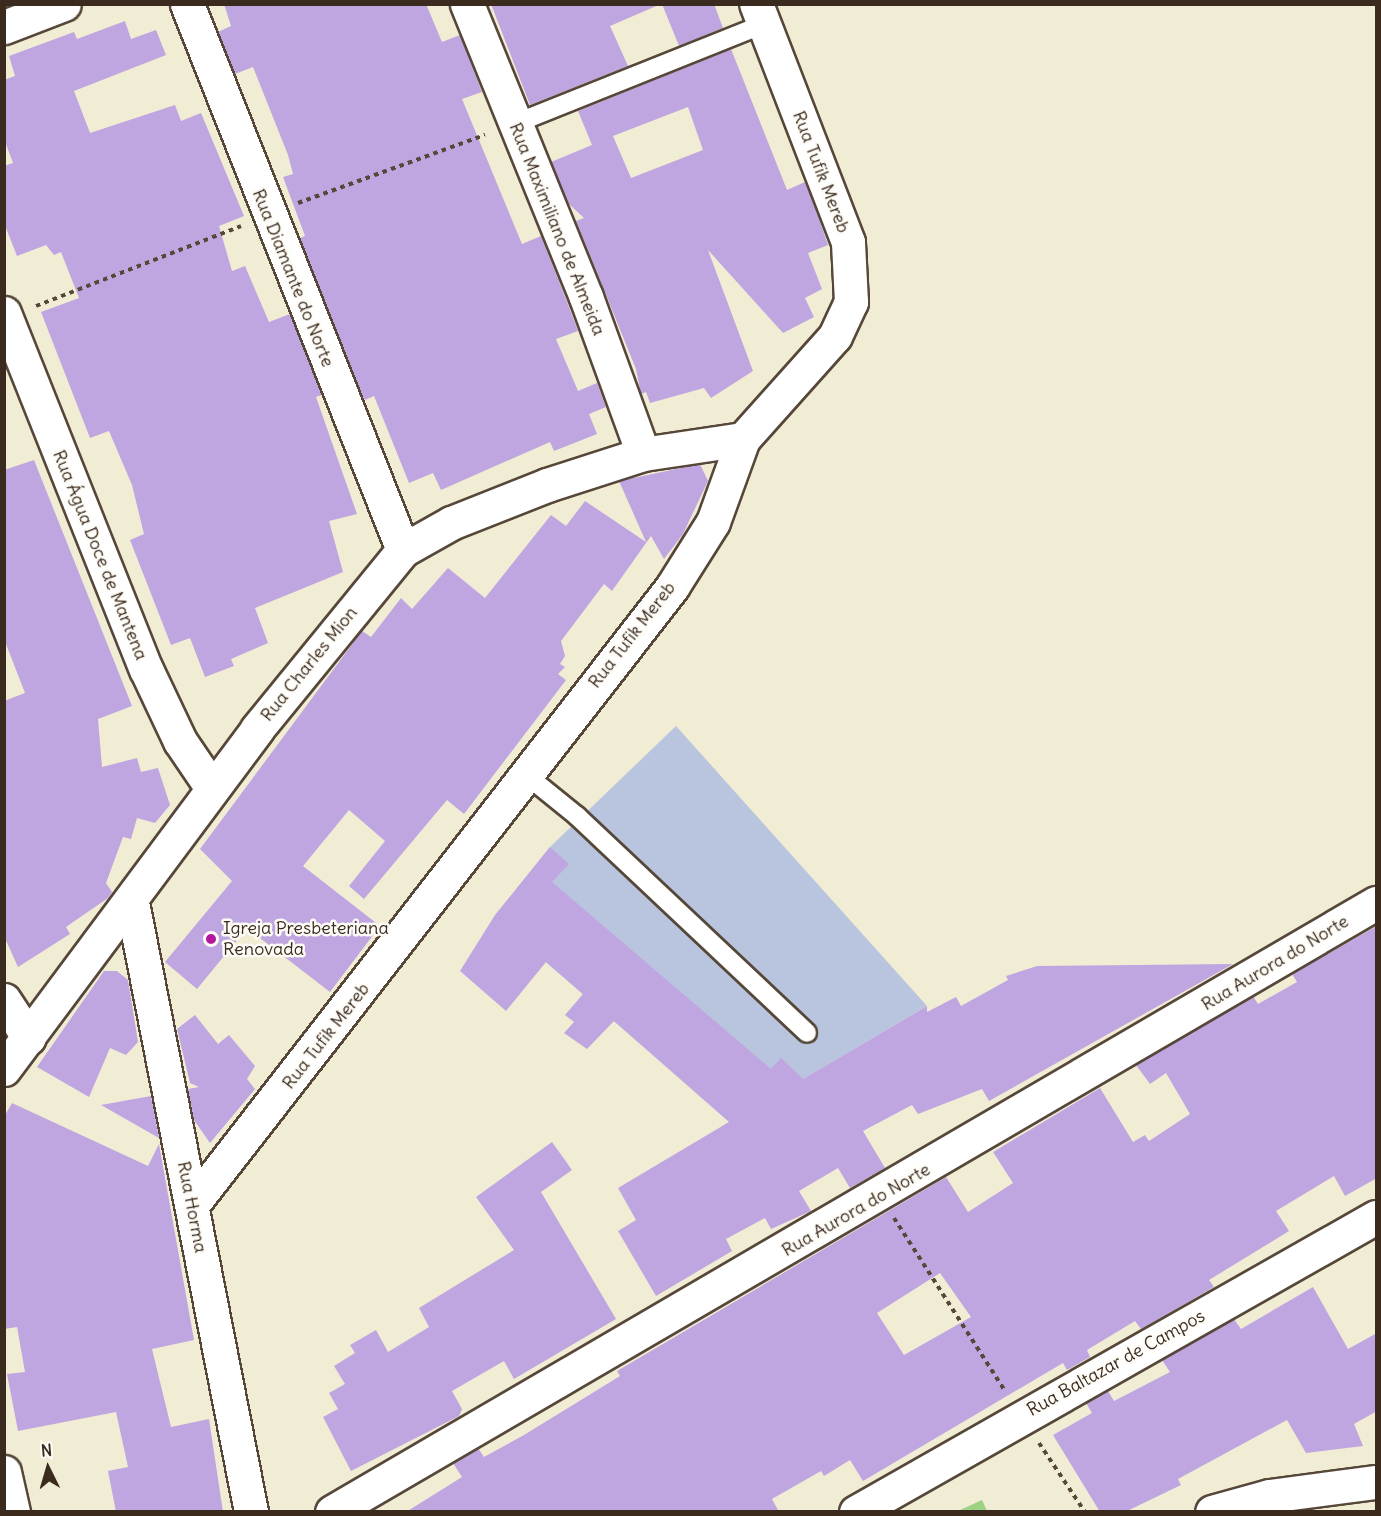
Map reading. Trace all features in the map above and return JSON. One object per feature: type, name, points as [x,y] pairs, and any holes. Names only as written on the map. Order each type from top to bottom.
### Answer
[{"type":"street","points":[[4,27],[64,4]]},
{"type":"street","name":"Rua Diamante do Norte","points":[[187,4],[404,550]]},
{"type":"street","name":"Rua Maximiliano de Almeida","points":[[467,4],[643,454]]},
{"type":"street","name":"Rua Tufik Mereb","points":[[192,1204],[697,548],[724,498],[743,439],[835,336],[851,302],[854,277],[838,208],[760,14]]},
{"type":"street","name":"Rua Água Doce de Mantena","points":[[4,313],[146,669],[180,741],[212,788]]},
{"type":"street","name":"Rua Charles Mion","points":[[4,1069],[132,902],[212,788],[404,550],[521,494],[643,454],[743,439]]},
{"type":"street","name":"Rua Horma","points":[[132,902],[251,1512]]},
{"type":"street","name":"Rua Aurora do Norte","points":[[337,1510],[880,1196],[1377,903]]},
{"type":"street","points":[[4,1000],[29,1038]]},
{"type":"street","name":"Rua Baltazar de Campos","points":[[856,1512],[1020,1415],[1377,1217]]},
{"type":"street","points":[[4,1472],[13,1512]]},
{"type":"street","points":[[1212,1512],[1269,1496],[1377,1482]]},
{"type":"lane","points":[[514,124],[760,14]]},
{"type":"lane","points":[[525,774],[577,816],[807,1033]]},
{"type":"path","points":[[880,1196],[1085,1512]]},
{"type":"shaded area","points":[[676,726],[927,1006],[730,1122],[494,917],[550,847]]},
{"type":"green space","points":[[982,1500],[987,1511],[958,1511]]},
{"type":"building","points":[[224,4],[426,4],[442,42],[460,35],[482,92],[462,99],[522,244],[541,236],[578,331],[556,339],[578,391],[597,383],[606,407],[589,414],[597,434],[554,451],[550,442],[441,490],[433,473],[409,483],[374,396],[365,400],[360,391],[300,238],[305,236],[283,177],[293,174],[288,155],[253,67],[235,74],[218,32],[231,26]]},
{"type":"building","points":[[491,4],[661,4],[610,26],[628,66],[530,105]]},
{"type":"building","points":[[662,4],[714,4],[723,28],[679,46]]},
{"type":"building","points":[[125,21],[131,39],[156,30],[166,55],[74,91],[90,133],[175,105],[181,121],[201,113],[244,216],[219,226],[232,271],[245,266],[269,322],[290,314],[322,395],[316,397],[357,514],[329,521],[343,572],[255,608],[268,643],[231,659],[234,666],[205,677],[190,638],[171,645],[130,540],[144,534],[132,485],[109,431],[90,438],[41,312],[79,298],[61,252],[54,255],[46,245],[17,256],[4,223],[4,166],[13,163],[4,139],[4,80],[15,76],[9,56],[74,32],[77,39]]},
{"type":"building","points":[[731,49],[787,190],[805,182],[828,245],[808,253],[822,289],[805,298],[814,317],[783,333],[708,250],[753,371],[711,398],[704,388],[650,403],[646,392],[641,394],[636,369],[576,221],[584,218],[569,204],[551,162],[592,145],[578,111]],"holes":[[[688,107],[703,150],[631,178],[613,136]]]},
{"type":"building","points":[[34,460],[132,706],[98,719],[102,767],[137,758],[141,772],[158,768],[170,805],[155,823],[137,818],[131,839],[123,837],[106,883],[112,892],[108,898],[66,927],[70,934],[18,967],[4,936],[4,701],[25,693],[4,639],[4,470]]},
{"type":"building","points":[[700,464],[708,481],[683,534],[664,559],[651,536],[612,591],[604,584],[561,641],[565,656],[560,664],[565,667],[558,674],[566,680],[464,814],[447,800],[364,899],[349,886],[385,841],[349,810],[303,866],[380,926],[330,992],[247,928],[197,989],[165,962],[232,881],[200,849],[362,631],[371,637],[401,598],[412,609],[448,568],[485,598],[551,515],[566,526],[585,501],[646,542],[619,481]]},
{"type":"building","points":[[550,847],[569,864],[552,882],[771,1069],[781,1058],[803,1079],[927,1006],[927,1012],[956,997],[961,1006],[1008,980],[1006,976],[1037,966],[1233,964],[989,1101],[982,1089],[918,1114],[912,1105],[863,1131],[885,1168],[850,1188],[838,1168],[799,1191],[811,1211],[771,1229],[765,1218],[726,1239],[732,1251],[656,1296],[618,1231],[636,1220],[618,1188],[729,1122],[614,1021],[587,1049],[564,1033],[574,1022],[565,1015],[583,994],[546,962],[506,1011],[460,971],[495,915]]},
{"type":"building","points":[[1377,926],[1377,1178],[1345,1196],[1334,1176],[1276,1211],[1289,1231],[1209,1280],[1214,1287],[1141,1329],[1135,1321],[1087,1350],[1090,1357],[1067,1370],[1063,1363],[863,1481],[850,1460],[824,1476],[821,1471],[772,1499],[779,1512],[406,1512],[462,1477],[453,1463],[478,1448],[484,1457],[524,1435],[620,1376],[617,1371],[946,1177],[968,1212],[1013,1183],[993,1152],[1100,1088],[1133,1142],[1145,1135],[1149,1141],[1190,1114],[1166,1073],[1150,1084],[1136,1065],[1253,996],[1258,1004],[1297,982],[1292,974]],"holes":[[[940,1273],[971,1317],[904,1355],[877,1313]]]},
{"type":"building","points":[[104,971],[117,971],[128,980],[138,1042],[126,1055],[110,1048],[89,1097],[37,1067]]},
{"type":"building","points":[[195,1015],[218,1044],[229,1035],[255,1066],[247,1079],[255,1089],[210,1143],[194,1120],[188,1089],[199,1087],[190,1083],[177,1029]]},
{"type":"building","points":[[151,1096],[159,1138],[101,1105]]},
{"type":"building","points":[[12,1103],[148,1166],[159,1144],[194,1340],[152,1349],[171,1427],[209,1419],[223,1512],[116,1512],[108,1471],[128,1467],[116,1412],[18,1431],[7,1374],[25,1372],[17,1327],[4,1329],[4,1117]]},
{"type":"building","points":[[552,1142],[572,1170],[541,1192],[616,1319],[514,1379],[504,1361],[452,1391],[462,1409],[459,1416],[351,1471],[323,1417],[338,1409],[329,1393],[345,1384],[334,1366],[355,1353],[350,1345],[376,1330],[388,1352],[429,1327],[419,1308],[514,1250],[476,1197]]},
{"type":"building","points":[[1313,1287],[1348,1349],[1377,1333],[1377,1411],[1354,1424],[1363,1446],[1306,1453],[1287,1420],[1178,1479],[1181,1485],[1125,1512],[1100,1512],[1053,1435],[1092,1413],[1086,1403],[1108,1391],[1114,1401],[1170,1372],[1162,1360],[1234,1319],[1241,1329]]},
{"type":"place","name":"Igreja Presbeteriana Renovada","points":[[211,939]]}]
